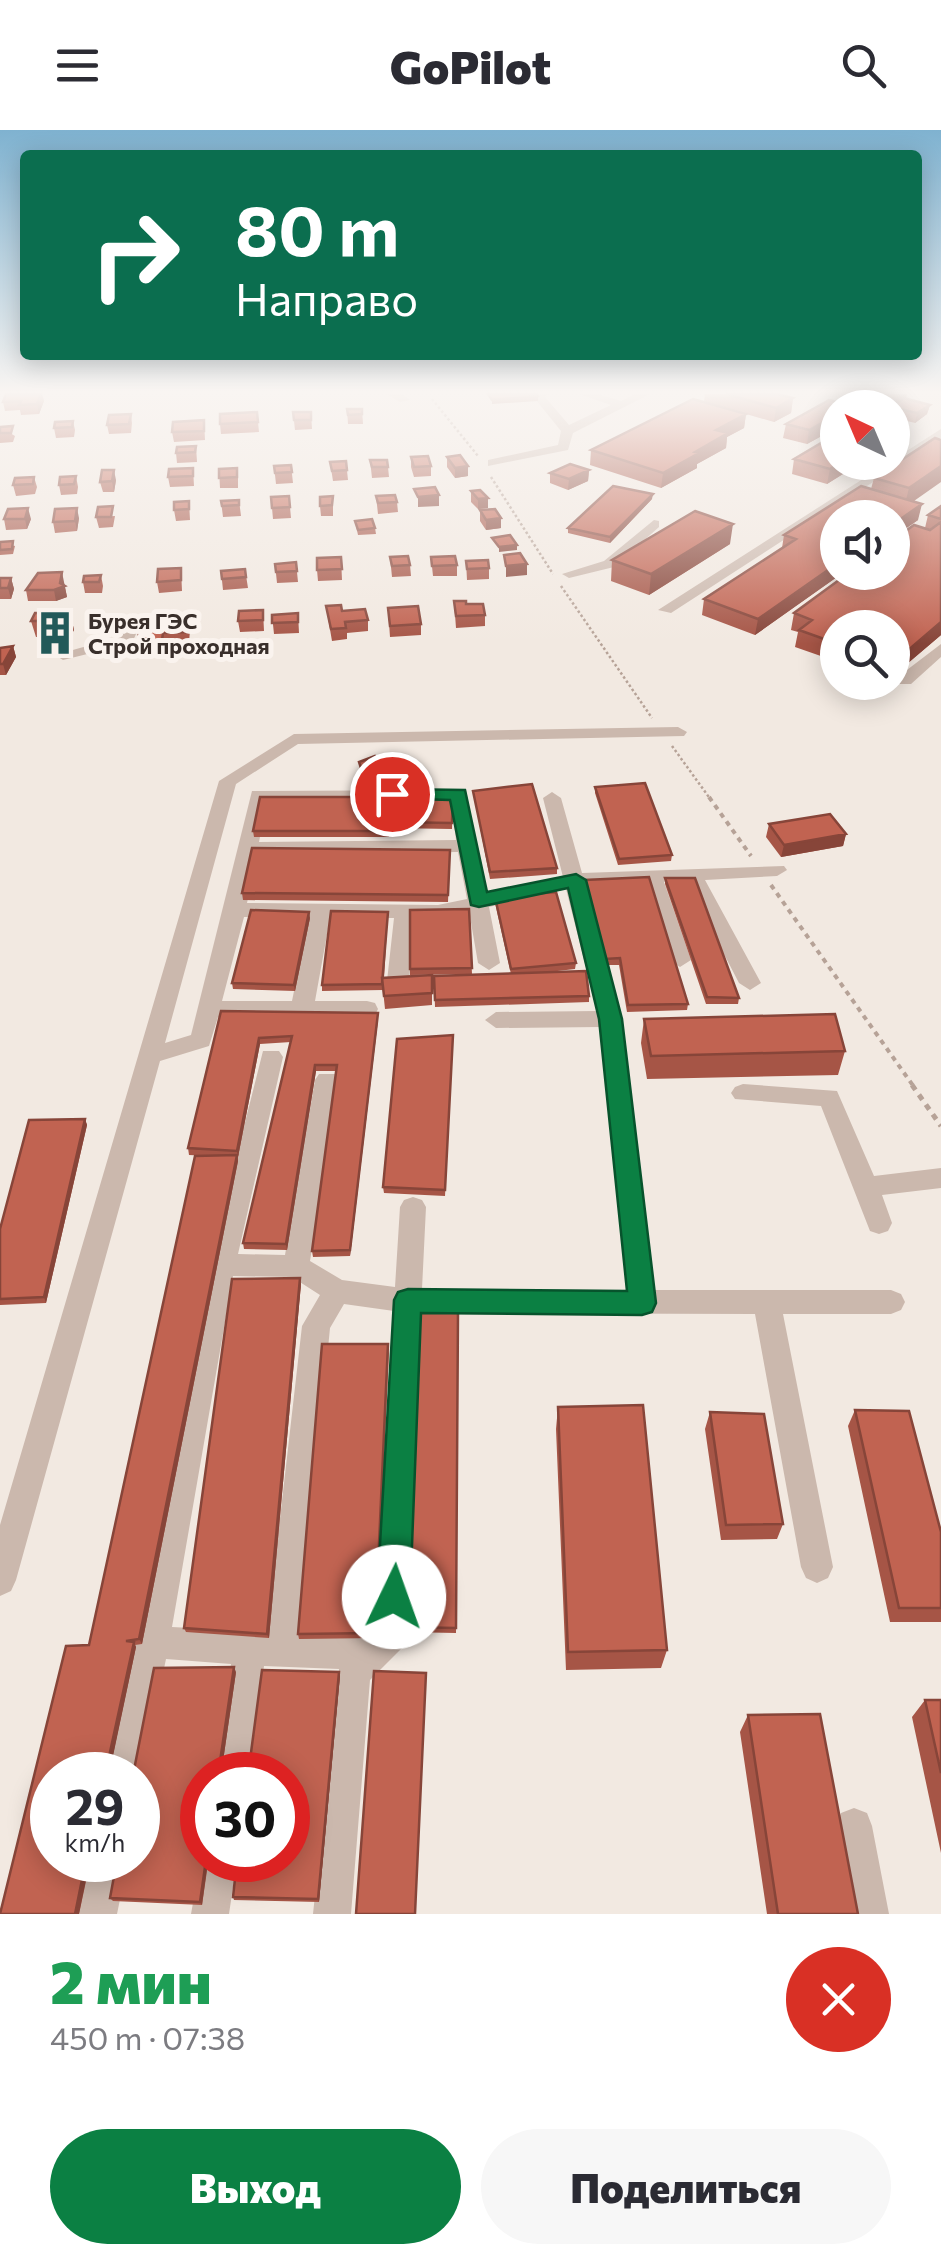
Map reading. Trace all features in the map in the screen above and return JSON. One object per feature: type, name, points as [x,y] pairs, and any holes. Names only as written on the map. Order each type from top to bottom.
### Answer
[{"type":"street","points":[[666,610],[872,477]]},
{"type":"street","points":[[569,574],[609,564],[654,524]]},
{"type":"street","points":[[62,655],[126,640],[136,616]]},
{"type":"street","points":[[910,676],[941,649]]},
{"type":"street","points":[[0,1580],[228,781],[294,739],[366,747],[670,732]]},
{"type":"street","points":[[149,1056],[200,1040],[235,910],[259,794],[459,794],[490,963]]},
{"type":"street","points":[[552,798],[610,1019],[642,1303]]},
{"type":"street","points":[[248,848],[467,846]]},
{"type":"street","points":[[235,910],[438,912],[576,880],[769,870]]},
{"type":"street","points":[[692,874],[750,982]]},
{"type":"street","points":[[652,876],[680,960]]},
{"type":"street","points":[[302,1009],[321,911]]},
{"type":"street","points":[[398,981],[405,912]]},
{"type":"street","points":[[209,1010],[367,1009]]},
{"type":"street","points":[[496,1020],[610,1019]]},
{"type":"street","points":[[131,1752],[222,1265],[271,1057]]},
{"type":"street","points":[[296,1266],[326,1080]]},
{"type":"street","points":[[743,1093],[829,1097],[878,1223]]},
{"type":"street","points":[[866,1187],[941,1178]]},
{"type":"street","points":[[332,1914],[354,1673],[392,1634],[413,1207]]},
{"type":"street","points":[[222,1265],[296,1266],[337,1291],[408,1300],[891,1302]]},
{"type":"street","points":[[237,1752],[266,1649],[316,1326],[337,1291]]},
{"type":"street","points":[[767,1302],[816,1567]]},
{"type":"street","points":[[153,1642],[372,1654]]},
{"type":"street","points":[[854,1826],[870,1914]]},
{"type":"street","points":[[98,1914],[105,1882]]},
{"type":"street","points":[[210,1914],[215,1882]]},
{"type":"path","points":[[496,477],[769,870],[941,1126]]},
{"type":"building","points":[[34,477],[33,484],[13,485],[15,478]]},
{"type":"building","points":[[60,477],[76,477],[74,484],[59,485]]},
{"type":"building","points":[[925,477],[909,488],[881,480]]},
{"type":"building","points":[[613,486],[653,494],[610,537],[568,528]]},
{"type":"building","points":[[861,486],[908,500],[839,500]]},
{"type":"building","points":[[435,487],[439,495],[418,497],[414,489]]},
{"type":"building","points":[[480,490],[488,498],[478,499],[471,491]]},
{"type":"building","points":[[395,495],[397,502],[378,503],[376,496]]},
{"type":"building","points":[[289,496],[290,507],[272,508],[271,497]]},
{"type":"building","points":[[333,496],[332,505],[320,506],[320,497]]},
{"type":"building","points":[[239,500],[239,505],[222,506],[221,501]]},
{"type":"building","points":[[910,500],[922,504],[910,512]]},
{"type":"building","points":[[189,501],[189,509],[174,510],[174,502]]},
{"type":"building","points":[[113,506],[111,517],[96,517],[98,507]]},
{"type":"building","points":[[941,506],[941,519],[928,515]]},
{"type":"building","points":[[28,508],[25,519],[4,519],[8,509]]},
{"type":"building","points":[[77,508],[75,521],[53,522],[55,509]]},
{"type":"building","points":[[495,509],[501,518],[486,520],[480,510]]},
{"type":"building","points":[[695,511],[733,524],[651,574],[612,560]]},
{"type":"building","points":[[820,512],[820,576],[758,619],[704,599],[796,539],[784,535]]},
{"type":"building","points":[[372,519],[375,528],[358,530],[355,521]]},
{"type":"building","points":[[941,522],[941,622],[910,649],[910,610],[820,610],[820,638],[799,630],[812,620],[794,613],[825,590],[910,590],[910,528],[914,525],[930,530]]},
{"type":"building","points":[[510,535],[517,545],[499,547],[492,538]]},
{"type":"building","points":[[13,541],[12,549],[0,550],[0,542]]},
{"type":"building","points":[[520,553],[527,564],[506,566],[504,555]]},
{"type":"building","points":[[408,556],[410,565],[392,566],[390,557]]},
{"type":"building","points":[[455,556],[457,565],[432,566],[431,557]]},
{"type":"building","points":[[341,557],[342,569],[317,570],[317,558]]},
{"type":"building","points":[[488,560],[489,568],[467,569],[466,561]]},
{"type":"building","points":[[296,562],[297,571],[276,572],[275,564]]},
{"type":"building","points":[[181,568],[181,580],[157,582],[158,569]]},
{"type":"building","points":[[245,569],[246,577],[222,579],[221,571]]},
{"type":"building","points":[[62,572],[60,583],[65,586],[26,590],[38,573]]},
{"type":"building","points":[[101,575],[99,582],[83,582],[84,576]]},
{"type":"building","points":[[0,578],[11,578],[8,588],[0,588]]},
{"type":"building","points":[[454,601],[483,604],[485,615],[456,616]]},
{"type":"building","points":[[341,605],[342,611],[365,609],[368,620],[345,622],[346,628],[331,629],[326,606]]},
{"type":"building","points":[[418,606],[421,624],[390,626],[388,608]]},
{"type":"building","points":[[263,610],[263,620],[238,621],[239,611]]},
{"type":"building","points":[[35,613],[70,613],[66,621],[31,621]]},
{"type":"building","points":[[298,613],[298,622],[272,623],[272,615]]},
{"type":"building","points":[[188,619],[188,632],[163,633],[162,640],[138,642],[140,622]]},
{"type":"building","points":[[13,646],[3,664],[0,664],[0,648]]},
{"type":"building","points":[[375,756],[385,765],[369,771],[361,768],[359,762]]},
{"type":"building","points":[[645,783],[672,855],[619,859],[595,787]]},
{"type":"building","points":[[532,784],[557,868],[490,872],[473,791]]},
{"type":"building","points":[[386,791],[453,791],[452,823],[389,822],[389,831],[253,831],[260,797],[386,797]]},
{"type":"building","points":[[830,814],[846,834],[784,845],[769,824]]},
{"type":"building","points":[[252,848],[450,850],[448,895],[242,893]]},
{"type":"building","points":[[649,877],[688,1004],[628,1005],[620,958],[605,959],[585,880]]},
{"type":"building","points":[[665,878],[695,878],[739,998],[707,997]]},
{"type":"building","points":[[556,892],[576,963],[511,969],[495,897]]},
{"type":"building","points":[[469,909],[472,968],[410,969],[410,910]]},
{"type":"building","points":[[251,910],[309,912],[294,985],[232,983]]},
{"type":"building","points":[[331,911],[388,912],[382,984],[322,985]]},
{"type":"building","points":[[586,971],[589,996],[435,1000],[434,976]]},
{"type":"building","points":[[432,975],[432,993],[384,996],[382,978]]},
{"type":"building","points":[[221,1011],[378,1013],[350,1250],[312,1251],[337,1065],[315,1065],[286,1244],[243,1243],[292,1036],[259,1038],[237,1151],[188,1148]]},
{"type":"building","points":[[835,1014],[845,1051],[651,1056],[644,1019]]},
{"type":"building","points":[[453,1035],[445,1190],[383,1187],[397,1039]]},
{"type":"building","points":[[85,1119],[44,1297],[0,1299],[0,1229],[29,1120]]},
{"type":"building","points":[[237,1155],[139,1639],[126,1641],[134,1642],[110,1752],[40,1752],[66,1646],[89,1645],[195,1156]]},
{"type":"building","points":[[300,1278],[267,1634],[184,1628],[232,1279]]},
{"type":"building","points":[[415,1311],[458,1311],[456,1628],[404,1627]]},
{"type":"building","points":[[322,1344],[388,1344],[375,1633],[298,1634]]},
{"type":"building","points":[[643,1405],[667,1650],[568,1652],[558,1407]]},
{"type":"building","points":[[855,1410],[909,1411],[941,1532],[941,1608],[899,1608]]},
{"type":"building","points":[[710,1412],[764,1414],[783,1524],[726,1525]]},
{"type":"building","points":[[234,1667],[221,1752],[180,1752],[180,1882],[203,1882],[200,1902],[110,1898],[113,1882],[160,1882],[160,1752],[138,1752],[154,1668]]},
{"type":"building","points":[[262,1670],[339,1672],[318,1899],[233,1897],[235,1882],[310,1882],[310,1752],[251,1752]]},
{"type":"building","points":[[374,1671],[426,1673],[415,1914],[356,1914]]},
{"type":"building","points":[[925,1700],[941,1700],[941,1773]]},
{"type":"building","points":[[820,1714],[858,1914],[778,1914],[748,1715]]},
{"type":"building","points":[[30,1792],[30,1882],[82,1882],[75,1914],[0,1914]]},
{"type":"place","name":"Бурея ГЭС Строй проходная","points":[[55,633]]},
{"type":"route","points":[[392,794],[459,794],[479,900],[576,880],[610,1019],[642,1303],[408,1300],[394,1597]]}]
